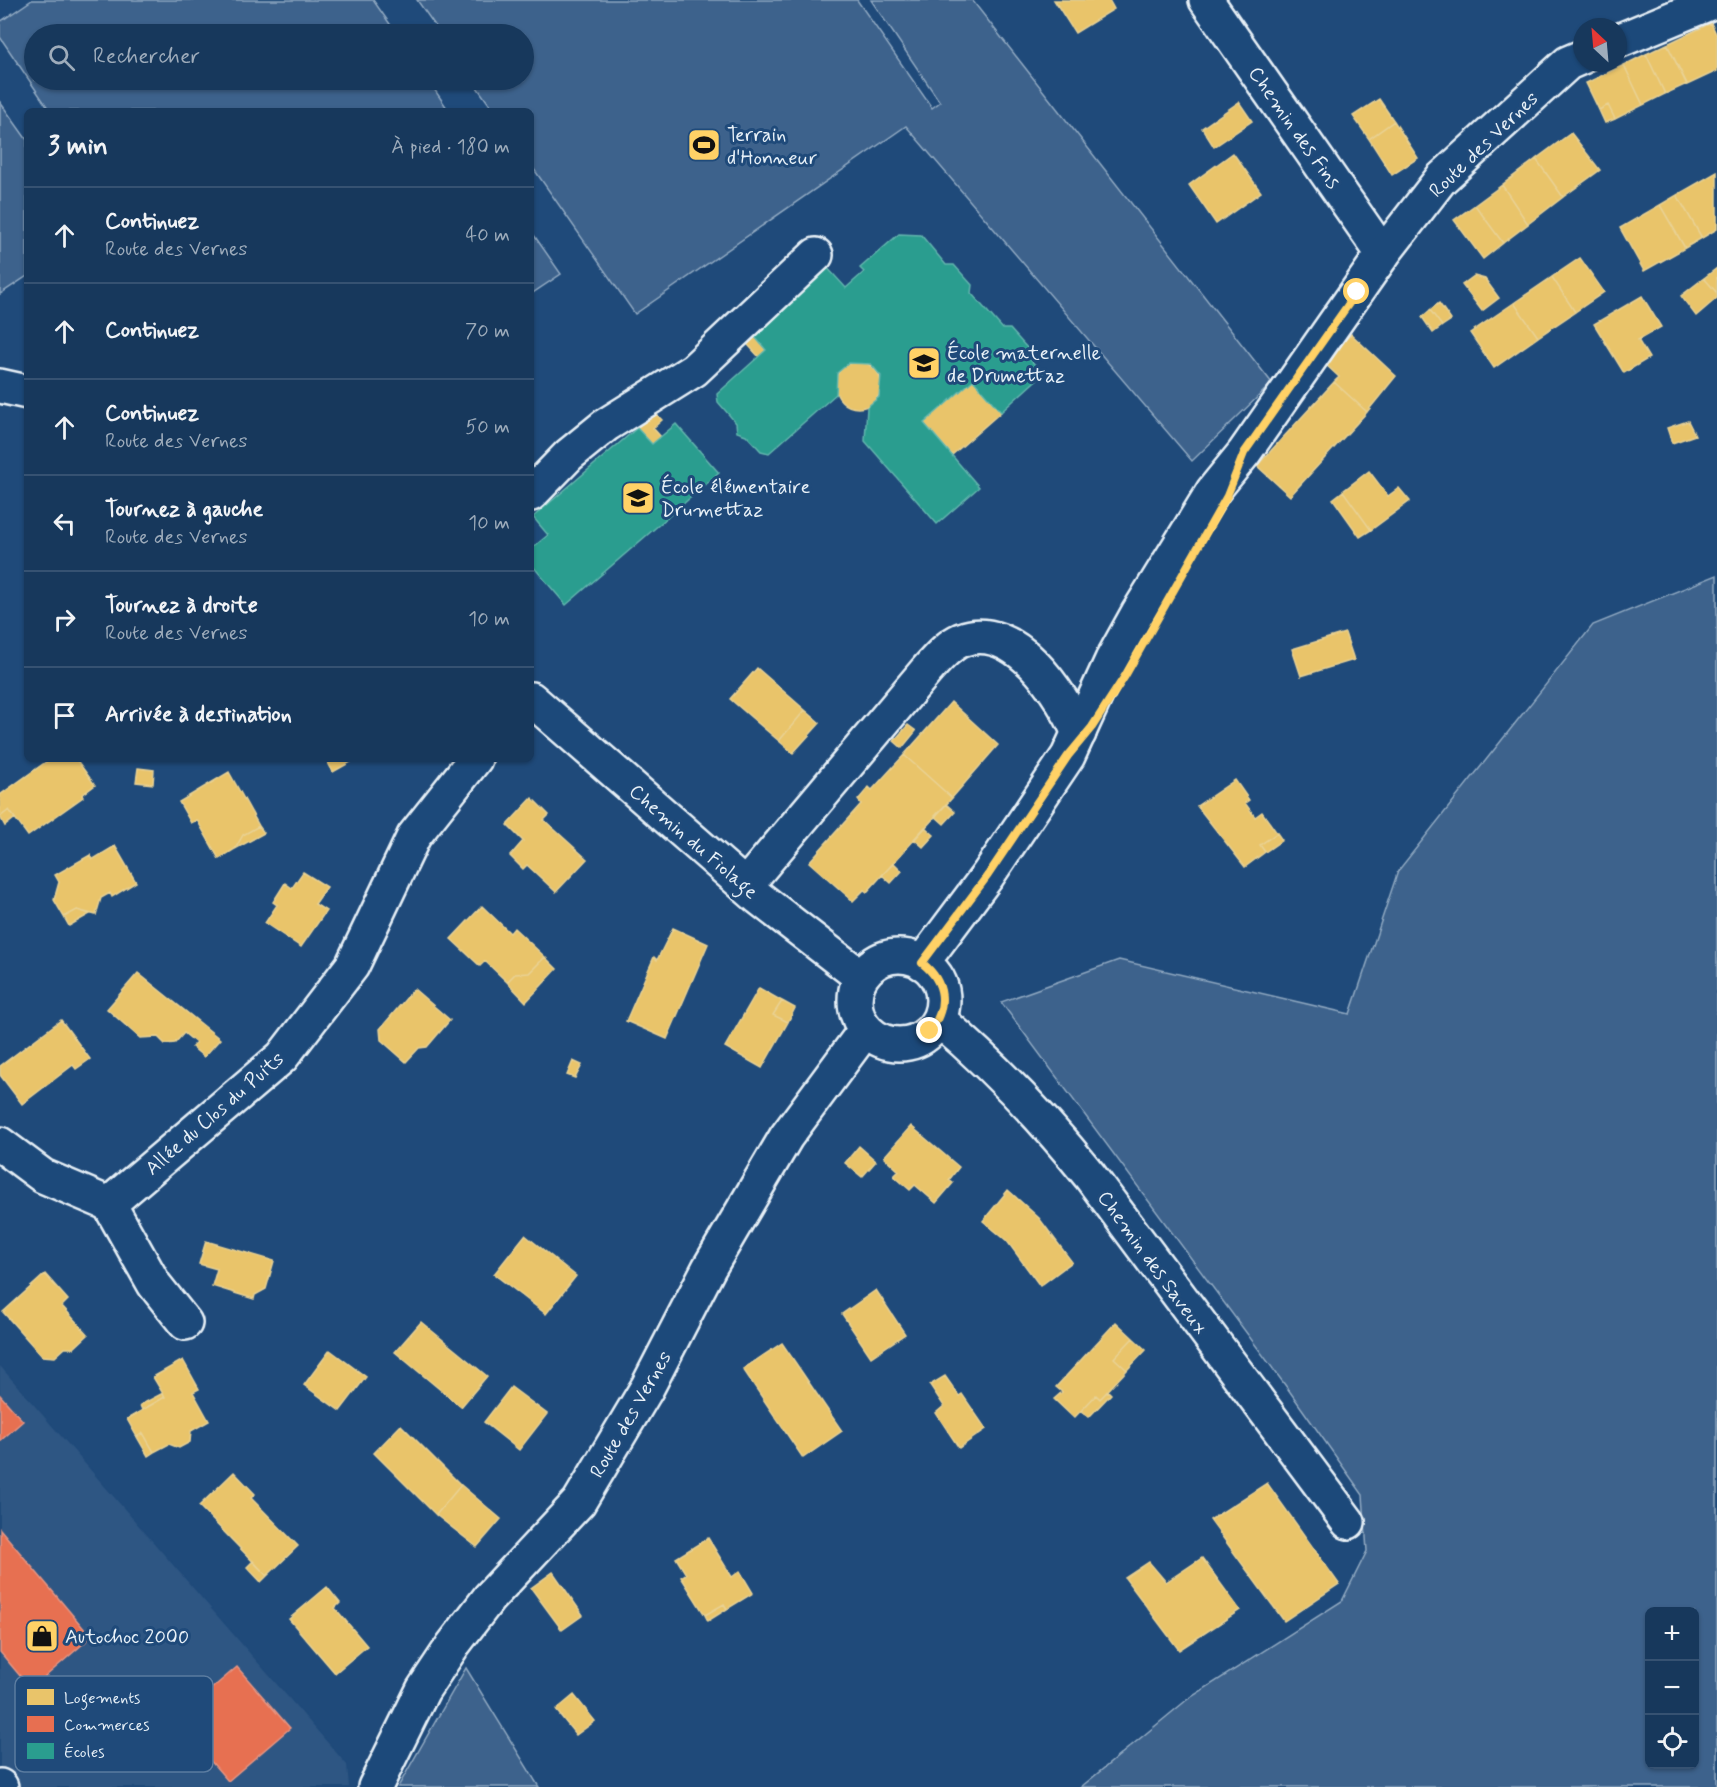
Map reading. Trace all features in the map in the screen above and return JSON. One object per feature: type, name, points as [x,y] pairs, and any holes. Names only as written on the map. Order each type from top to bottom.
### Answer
[{"type":"main road","name":"Chemin des Fins","points":[[1206,0],[1383,254]]},
{"type":"main road","points":[[1627,38],[1717,0]]},
{"type":"main road","name":"Route des Vernes","points":[[1074,745],[1092,727],[1125,676],[1227,496],[1244,453],[1383,254],[1441,179],[1573,61]]},
{"type":"main road","points":[[534,491],[569,455],[606,425],[694,370],[816,255]]},
{"type":"main road","points":[[0,386],[24,391]]},
{"type":"main road","points":[[745,886],[926,671],[958,641],[975,637],[990,639],[1026,657],[1053,684],[1074,745],[988,875],[922,963]]},
{"type":"main road","name":"Chemin du Fiolage","points":[[534,702],[745,886],[861,978]]},
{"type":"main road","name":"Allée du Clos du Puits","points":[[109,1204],[282,1057],[352,966],[414,836],[473,762]]},
{"type":"main road","points":[[896,956],[909,957],[922,963],[932,971],[941,988],[942,1007],[939,1020],[919,1040],[905,1044],[877,1039],[858,1017],[855,1004],[861,978],[882,960],[896,956]]},
{"type":"main road","name":"Chemin des Saveux","points":[[939,1020],[975,1050],[1048,1124],[1090,1176],[1348,1522]]},
{"type":"main road","name":"Route des Vernes","points":[[377,1786],[423,1690],[453,1645],[489,1598],[579,1502],[647,1388],[709,1268],[786,1137],[866,1029]]},
{"type":"main road","points":[[0,1144],[43,1176],[109,1204],[153,1284],[185,1323]]},
{"type":"shaded area","points":[[32,0],[373,0],[390,24],[24,24],[24,73],[0,37],[0,22]]},
{"type":"shaded area","points":[[417,0],[857,0],[932,108],[940,102],[871,0],[972,0],[1272,383],[1192,461],[906,126],[635,314],[534,169],[534,108],[492,108],[479,90],[534,90],[534,24],[434,24]]},
{"type":"shaded area","points":[[36,90],[435,90],[447,108],[48,108]]},
{"type":"shaded area","points":[[0,102],[24,136],[24,278],[0,294]]},
{"type":"shaded area","points":[[534,235],[561,274],[534,292]]},
{"type":"shaded area","points":[[1717,575],[1717,1787],[1081,1787],[1188,1699],[1342,1601],[1367,1551],[1363,1495],[1288,1389],[1001,1002],[1119,960],[1350,1014],[1398,871],[1593,625]]},
{"type":"shaded area","points":[[0,1366],[347,1765],[349,1787],[0,1787]]},
{"type":"shaded area","points":[[466,1668],[539,1787],[398,1787]]},
{"type":"building: Logements","points":[[1054,0],[1109,0],[1114,9],[1075,33]]},
{"type":"building: Logements","points":[[1711,23],[1717,36],[1717,71],[1687,85],[1667,44]]},
{"type":"building: Logements","points":[[1667,44],[1687,84],[1665,94],[1646,54]]},
{"type":"building: Logements","points":[[1646,54],[1665,94],[1643,105],[1627,71],[1627,64]]},
{"type":"building: Logements","points":[[1627,71],[1643,105],[1615,119],[1608,105],[1599,110],[1586,83],[1609,72]]},
{"type":"building: Logements","points":[[1379,99],[1394,121],[1369,139],[1353,116]]},
{"type":"building: Logements","points":[[1239,102],[1252,121],[1214,147],[1202,128]]},
{"type":"building: Logements","points":[[1608,105],[1615,119],[1605,123],[1599,110]]},
{"type":"building: Logements","points":[[1394,121],[1418,158],[1392,175],[1369,139]]},
{"type":"building: Logements","points":[[1571,133],[1600,170],[1563,197],[1536,159]]},
{"type":"building: Logements","points":[[1233,153],[1261,192],[1216,224],[1189,185]]},
{"type":"building: Logements","points":[[1536,159],[1563,197],[1528,224],[1502,185]]},
{"type":"building: Logements","points":[[1717,172],[1717,229],[1702,238],[1677,195]]},
{"type":"building: Logements","points":[[1502,185],[1528,224],[1503,243],[1475,205]]},
{"type":"building: Logements","points":[[1677,195],[1702,238],[1685,248],[1660,205]]},
{"type":"building: Logements","points":[[1475,205],[1503,243],[1483,259],[1454,220]]},
{"type":"building: Logements","points":[[1660,205],[1685,248],[1644,271],[1620,228]]},
{"type":"building: Logements","points":[[1580,258],[1604,292],[1575,312],[1552,277]]},
{"type":"building: Logements","points":[[1717,268],[1717,293],[1704,278]]},
{"type":"building: Logements","points":[[1474,276],[1485,279],[1499,298],[1482,311],[1462,285]]},
{"type":"building: Logements","points":[[1552,277],[1575,312],[1538,337],[1514,303]]},
{"type":"building: Logements","points":[[1704,278],[1717,293],[1717,298],[1696,316],[1681,296]]},
{"type":"building: Logements","points":[[1642,296],[1661,327],[1638,340],[1649,358],[1624,373],[1594,324]]},
{"type":"building: Logements","points":[[1439,303],[1451,320],[1442,326],[1430,310]]},
{"type":"building: Logements","points":[[1514,303],[1538,337],[1494,368],[1470,333]]},
{"type":"building: Logements","points":[[1430,310],[1442,326],[1433,333],[1422,317]]},
{"type":"building: Logements","points":[[749,330],[766,350],[759,357],[741,337]]},
{"type":"building: Logements","points":[[1351,334],[1396,376],[1367,412],[1334,382],[1339,377],[1324,363]]},
{"type":"building: Logements","points":[[858,362],[874,369],[881,385],[874,401],[858,408],[842,401],[835,385],[842,369]]},
{"type":"building: Logements","points":[[973,380],[1001,412],[952,455],[924,423]]},
{"type":"building: Logements","points":[[1334,382],[1367,412],[1290,496],[1257,466]]},
{"type":"building: Logements","points":[[655,413],[662,420],[653,428],[661,437],[652,444],[637,428]]},
{"type":"building: Logements","points":[[1688,421],[1695,435],[1672,443],[1667,428]]},
{"type":"building: Logements","points":[[1369,471],[1388,496],[1399,488],[1410,501],[1371,530],[1343,491]]},
{"type":"building: Logements","points":[[1343,491],[1371,530],[1360,537],[1333,499]]},
{"type":"building: Logements","points":[[1345,633],[1354,660],[1301,676],[1292,649]]},
{"type":"building: Logements","points":[[757,668],[805,710],[779,741],[730,699]]},
{"type":"building: Logements","points":[[951,702],[998,745],[952,798],[904,755]]},
{"type":"building: Logements","points":[[805,710],[820,723],[793,753],[779,741]]},
{"type":"building: Logements","points":[[908,725],[916,731],[902,748],[894,741]]},
{"type":"building: Logements","points":[[904,755],[952,798],[867,892],[864,890],[853,901],[809,862],[861,804],[858,800],[869,787],[872,790]]},
{"type":"building: Logements","points":[[46,762],[78,762],[95,785],[82,795],[83,797],[28,836],[9,810],[0,817],[0,795]]},
{"type":"building: Logements","points":[[328,762],[351,762],[333,772]]},
{"type":"building: Logements","points":[[138,768],[154,770],[153,784],[136,782]]},
{"type":"building: Logements","points":[[229,772],[259,826],[243,835],[235,849],[219,859],[197,820],[191,823],[179,802]]},
{"type":"building: Logements","points":[[1235,780],[1249,800],[1245,803],[1255,817],[1262,812],[1277,833],[1260,845],[1265,852],[1245,867],[1197,806]]},
{"type":"building: Logements","points":[[532,798],[549,815],[544,820],[587,859],[556,892],[527,865],[523,869],[510,856],[523,841],[507,825]]},
{"type":"building: Logements","points":[[946,804],[955,812],[944,824],[935,816]]},
{"type":"building: Logements","points":[[9,810],[15,818],[5,826],[0,817]]},
{"type":"building: Logements","points":[[259,826],[264,833],[235,849],[243,835]]},
{"type":"building: Logements","points":[[925,827],[934,835],[923,847],[914,839]]},
{"type":"building: Logements","points":[[1277,833],[1282,840],[1265,852],[1260,845]]},
{"type":"building: Logements","points":[[115,846],[136,882],[112,897],[110,893],[101,898],[96,915],[77,910],[64,917],[54,900],[59,882],[55,875],[90,855],[92,860]]},
{"type":"building: Logements","points":[[894,863],[902,871],[891,883],[882,875]]},
{"type":"building: Logements","points":[[303,872],[327,887],[315,904],[326,911],[301,947],[265,923],[277,905],[273,902],[285,883],[292,888]]},
{"type":"building: Logements","points":[[482,906],[510,933],[514,928],[545,957],[529,973],[515,974],[507,982],[485,961],[480,966],[451,939]]},
{"type":"building: Logements","points":[[77,910],[90,914],[69,926],[64,917]]},
{"type":"building: Logements","points":[[673,928],[708,944],[667,1039],[626,1021],[654,957],[657,960]]},
{"type":"building: Logements","points":[[545,957],[557,969],[526,1002],[507,982],[515,974],[529,973]]},
{"type":"building: Logements","points":[[138,973],[220,1039],[204,1057],[192,1047],[196,1043],[184,1033],[175,1043],[165,1044],[158,1037],[140,1038],[107,1009]]},
{"type":"building: Logements","points":[[759,988],[782,1001],[773,1015],[788,1022],[762,1068],[725,1047]]},
{"type":"building: Logements","points":[[414,989],[450,1020],[427,1047],[419,1048],[406,1062],[381,1040],[380,1029]]},
{"type":"building: Logements","points":[[782,1001],[795,1008],[788,1022],[773,1015]]},
{"type":"building: Logements","points":[[61,1020],[90,1059],[76,1069],[73,1065],[22,1104],[0,1075],[0,1066]]},
{"type":"building: Logements","points":[[573,1061],[582,1065],[575,1078],[567,1075]]},
{"type":"building: Logements","points":[[911,1126],[959,1167],[949,1180],[953,1183],[936,1203],[915,1185],[910,1190],[894,1176],[899,1171],[884,1157]]},
{"type":"building: Logements","points":[[859,1146],[876,1161],[862,1177],[845,1163]]},
{"type":"building: Logements","points":[[1008,1190],[1039,1218],[1072,1262],[1040,1286],[1007,1241],[983,1221]]},
{"type":"building: Logements","points":[[525,1235],[576,1276],[546,1314],[494,1274]]},
{"type":"building: Logements","points":[[206,1241],[274,1261],[266,1289],[255,1295],[254,1299],[212,1286],[217,1269],[199,1264]]},
{"type":"building: Logements","points":[[45,1274],[68,1300],[62,1306],[88,1335],[74,1348],[65,1348],[55,1357],[42,1356],[3,1312]]},
{"type":"building: Logements","points":[[876,1290],[905,1334],[871,1357],[842,1314]]},
{"type":"building: Logements","points":[[421,1322],[487,1376],[461,1407],[395,1352]]},
{"type":"building: Logements","points":[[1116,1322],[1133,1338],[1114,1358],[1127,1370],[1100,1399],[1096,1395],[1074,1418],[1054,1399],[1062,1392],[1056,1387]]},
{"type":"building: Logements","points":[[1133,1338],[1146,1350],[1127,1370],[1114,1358]]},
{"type":"building: Logements","points":[[782,1343],[842,1431],[803,1458],[743,1369]]},
{"type":"building: Logements","points":[[330,1350],[366,1377],[340,1411],[304,1385]]},
{"type":"building: Logements","points":[[183,1360],[199,1389],[193,1392],[209,1421],[191,1431],[190,1442],[179,1448],[169,1444],[154,1452],[143,1433],[137,1437],[127,1419],[165,1397],[153,1377]]},
{"type":"building: Logements","points":[[945,1376],[959,1396],[962,1394],[986,1429],[959,1448],[936,1413],[944,1406],[930,1385]]},
{"type":"building: Logements","points":[[511,1387],[547,1414],[519,1450],[484,1422]]},
{"type":"building: Logements","points":[[1108,1391],[1111,1394],[1089,1417],[1081,1411],[1096,1395],[1100,1399]]},
{"type":"building: Logements","points":[[163,1393],[165,1397],[142,1410],[140,1405]]},
{"type":"building: Logements","points":[[401,1425],[461,1485],[436,1515],[374,1453]]},
{"type":"building: Logements","points":[[143,1433],[154,1452],[148,1456],[137,1437]]},
{"type":"building: Logements","points":[[234,1472],[255,1494],[251,1498],[298,1546],[267,1576],[199,1506]]},
{"type":"building: Logements","points":[[1267,1483],[1339,1584],[1284,1621],[1210,1520]]},
{"type":"building: Logements","points":[[461,1485],[501,1519],[477,1547],[436,1515]]},
{"type":"building: Logements","points":[[708,1538],[732,1577],[740,1571],[753,1593],[727,1609],[724,1604],[705,1615],[681,1577],[686,1574],[676,1558]]},
{"type":"building: Logements","points":[[1202,1558],[1240,1610],[1179,1650],[1125,1578],[1149,1562],[1166,1582]]},
{"type":"building: Logements","points":[[253,1561],[267,1576],[261,1582],[247,1567]]},
{"type":"building: Logements","points":[[553,1572],[583,1615],[562,1630],[531,1588]]},
{"type":"building: Logements","points":[[327,1587],[340,1603],[335,1608],[367,1646],[335,1673],[289,1619]]},
{"type":"building: Logements","points":[[724,1604],[727,1609],[708,1621],[705,1615]]},
{"type":"building: Logements","points":[[574,1695],[595,1721],[576,1735],[556,1710]]},
{"type":"building: Commerces","points":[[0,1395],[23,1421],[0,1441]]},
{"type":"building: Commerces","points":[[0,1529],[91,1637],[46,1676],[20,1676],[0,1652]]},
{"type":"building: Commerces","points":[[237,1667],[290,1728],[228,1781],[213,1764],[213,1688]]},
{"type":"building: Écoles","points":[[899,234],[921,235],[946,265],[954,265],[972,285],[971,293],[1003,329],[1010,329],[1028,349],[1027,356],[1043,374],[1001,412],[973,380],[924,423],[979,487],[937,524],[865,441],[867,407],[879,397],[881,376],[871,364],[849,363],[837,373],[836,394],[769,453],[761,451],[746,435],[737,432],[736,423],[718,402],[717,394],[766,350],[749,330],[824,264],[846,288],[864,272],[860,268]]},
{"type":"building: Écoles","points":[[676,424],[719,473],[566,605],[534,568],[534,547],[548,535],[534,516],[637,428],[652,444]]},
{"type":"place","name":"Terrain d'Honneur","points":[[704,145]]},
{"type":"place","name":"École maternelle de Drumettaz","points":[[924,363]]},
{"type":"place","name":"École élémentaire Drumettaz","points":[[638,498]]},
{"type":"place","name":"Autochoc 2000","points":[[42,1636]]},
{"type":"route","points":[[930,1031],[939,1020],[943,994],[932,971],[922,963],[1039,804],[1068,756],[1092,727],[1125,676],[1227,496],[1244,453],[1357,292]]}]
